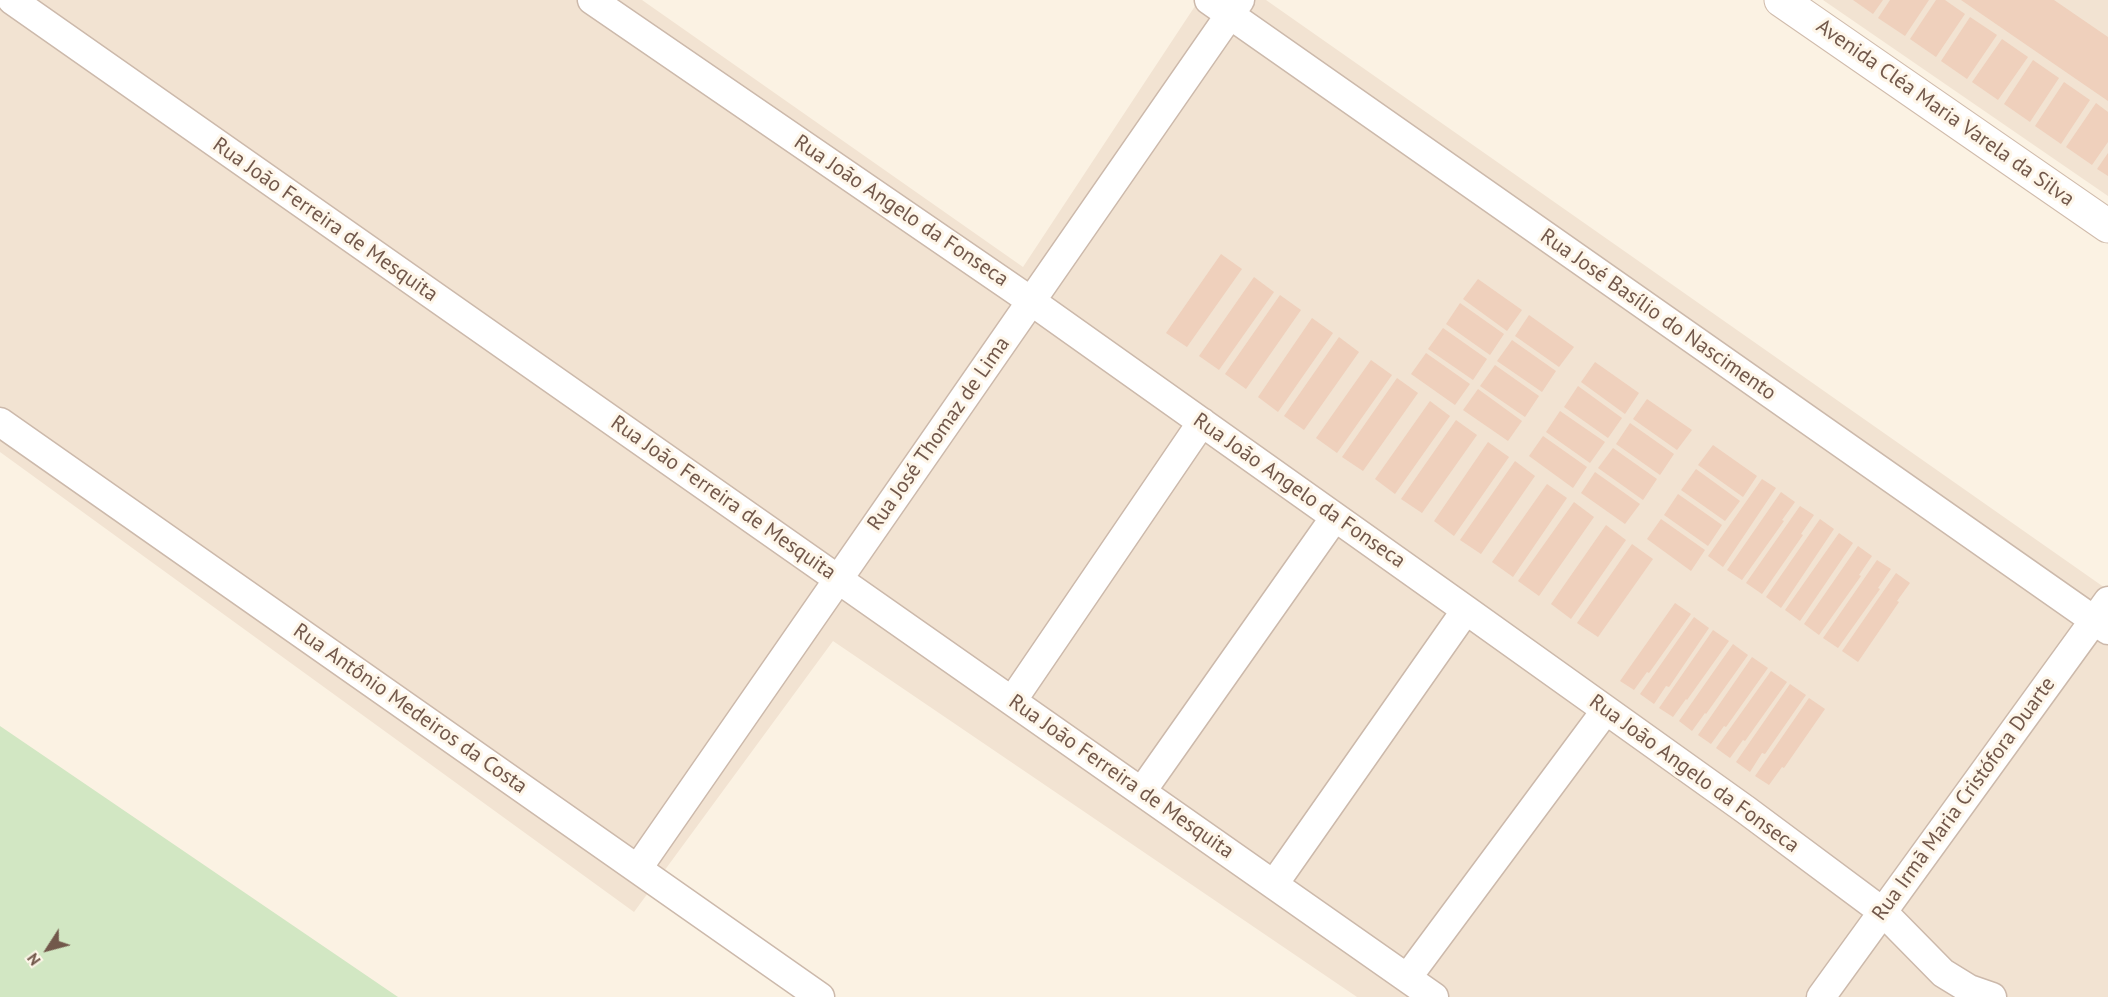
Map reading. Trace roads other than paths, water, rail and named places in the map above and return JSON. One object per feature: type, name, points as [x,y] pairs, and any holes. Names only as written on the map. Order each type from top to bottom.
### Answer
[{"type":"street","name":"Rua João Ferreira de Mesquita","points":[[12,0],[1434,997]]},
{"type":"street","name":"Rua João Angelo da Fonseca","points":[[592,0],[1032,301],[1466,610],[1746,810],[1883,912],[1943,973],[1969,989],[1992,997]]},
{"type":"street","name":"Avenida Cléa Maria Varela da Silva","points":[[1781,0],[2108,226]]},
{"type":"street","name":"Rua José Thomaz de Lima","points":[[638,868],[1032,301],[1226,5]]},
{"type":"street","name":"Rua José Basílio do Nascimento","points":[[1226,5],[2103,617]]},
{"type":"street","name":"Rua Antônio Medeiros da Costa","points":[[0,422],[820,997]]},
{"type":"street","points":[[1012,701],[1202,422]]},
{"type":"street","points":[[1142,791],[1335,517]]},
{"type":"street","points":[[1274,884],[1466,610]]},
{"type":"street","name":"Rua Irmã Maria Cristófora Duarte","points":[[1821,997],[2103,617]]},
{"type":"street","points":[[1407,978],[1606,710]]}]
